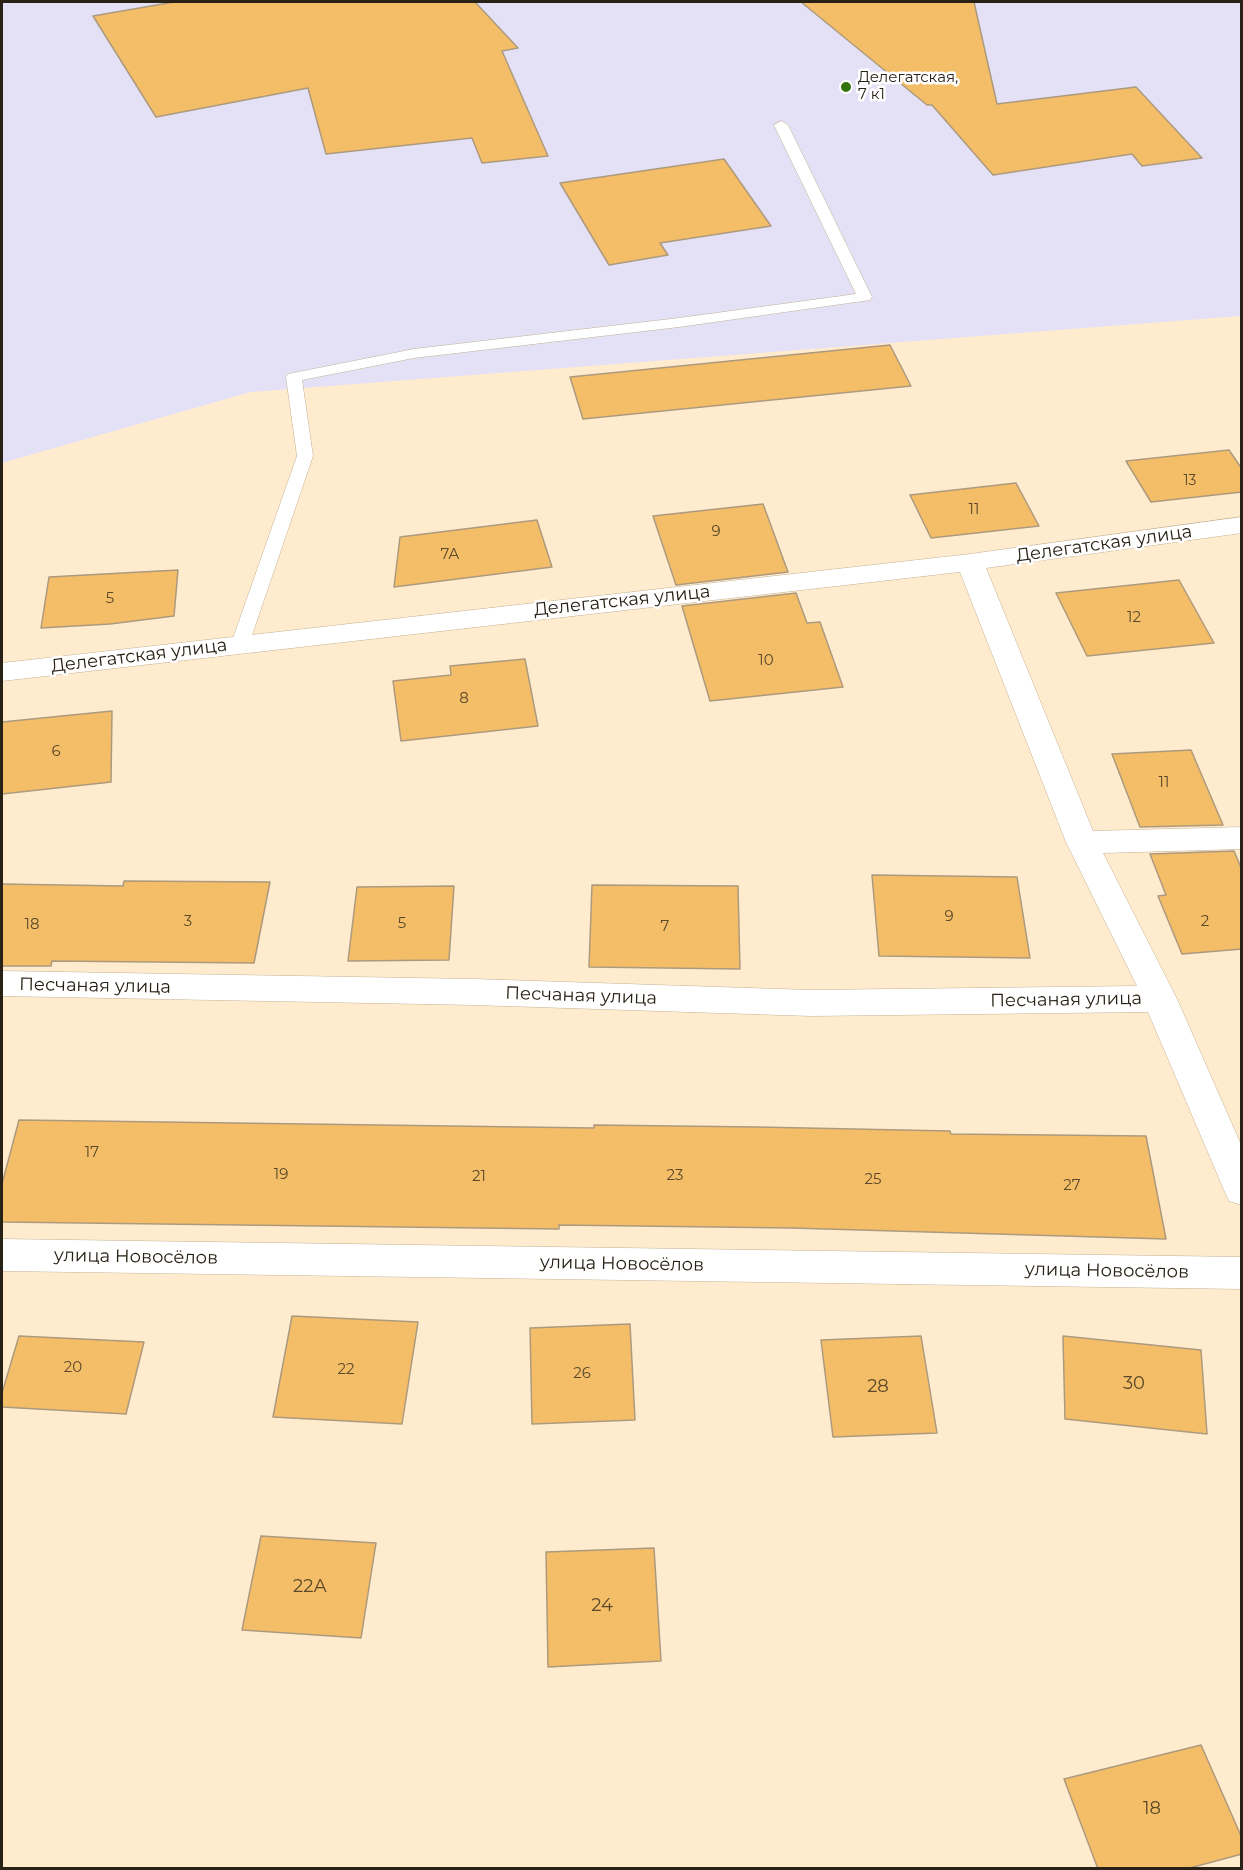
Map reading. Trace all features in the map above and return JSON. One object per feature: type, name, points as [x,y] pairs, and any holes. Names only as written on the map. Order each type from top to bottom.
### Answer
[{"type":"street","name":"Делегатская улица","points":[[2,672],[970,562],[1242,525]]},
{"type":"street","points":[[970,562],[1082,842],[1160,999],[1242,1190]]},
{"type":"street","points":[[1082,842],[1242,838]]},
{"type":"street","name":"Песчаная улица","points":[[2,984],[462,992],[812,1004],[1160,999]]},
{"type":"street","name":"улица Новосёлов","points":[[2,1255],[1242,1273]]},
{"type":"lane","points":[[240,644],[305,456],[294,377],[347,363],[504,342],[669,324],[865,297],[781,125]]},
{"type":"shaded area","points":[[2,2],[1241,2],[1241,316],[251,392],[2,463]]},
{"type":"building","points":[[174,2],[475,2],[518,48],[502,51],[548,156],[482,163],[472,138],[326,154],[308,88],[156,117],[93,16]]},
{"type":"building","points":[[801,2],[974,2],[997,104],[1136,87],[1202,158],[1142,166],[1132,154],[993,175],[932,105],[927,105]]},
{"type":"building","points":[[724,159],[771,226],[660,243],[668,255],[609,265],[560,183]]},
{"type":"building","points":[[890,345],[911,386],[583,419],[570,377]]},
{"type":"building","points":[[1229,450],[1242,469],[1242,492],[1151,502],[1126,461]]},
{"type":"building","points":[[1016,483],[1039,526],[931,538],[910,495]]},
{"type":"building","points":[[763,504],[788,572],[676,585],[653,516]]},
{"type":"building","points":[[537,520],[552,567],[394,587],[400,537]]},
{"type":"building","points":[[178,570],[174,616],[110,624],[41,628],[49,577]]},
{"type":"building","points":[[1179,580],[1214,643],[1087,656],[1056,593]]},
{"type":"building","points":[[796,593],[807,623],[820,622],[843,687],[710,701],[682,606]]},
{"type":"building","points":[[525,659],[538,726],[401,741],[393,681],[451,675],[450,666]]},
{"type":"building","points":[[112,711],[111,782],[2,794],[2,722]]},
{"type":"building","points":[[1191,750],[1223,825],[1140,827],[1112,754]]},
{"type":"building","points":[[1234,851],[1242,870],[1242,949],[1182,954],[1158,896],[1166,895],[1150,854]]},
{"type":"building","points":[[872,875],[1017,877],[1030,958],[879,956]]},
{"type":"building","points":[[124,881],[270,882],[254,963],[52,961],[51,966],[2,966],[2,884],[123,886]]},
{"type":"building","points":[[592,885],[738,886],[740,969],[589,967]]},
{"type":"building","points":[[454,886],[449,960],[348,961],[357,887]]},
{"type":"building","points":[[19,1120],[594,1128],[594,1125],[757,1127],[950,1131],[951,1134],[1146,1136],[1166,1239],[792,1228],[559,1225],[559,1229],[2,1222],[2,1184]]},
{"type":"building","points":[[292,1316],[418,1322],[402,1424],[273,1417]]},
{"type":"building","points":[[630,1324],[635,1420],[532,1424],[530,1328]]},
{"type":"building","points":[[19,1336],[144,1342],[126,1414],[2,1407],[2,1393]]},
{"type":"building","points":[[921,1336],[937,1433],[833,1437],[821,1340]]},
{"type":"building","points":[[1063,1336],[1201,1350],[1207,1434],[1065,1419]]},
{"type":"building","points":[[261,1536],[376,1543],[361,1638],[242,1630]]},
{"type":"building","points":[[654,1548],[661,1661],[548,1667],[546,1552]]},
{"type":"building","points":[[1201,1745],[1242,1838],[1242,1854],[1186,1869],[1098,1869],[1064,1779]]},
{"type":"place","name":"Делегатская, 7 к1","points":[[846,87]]}]
